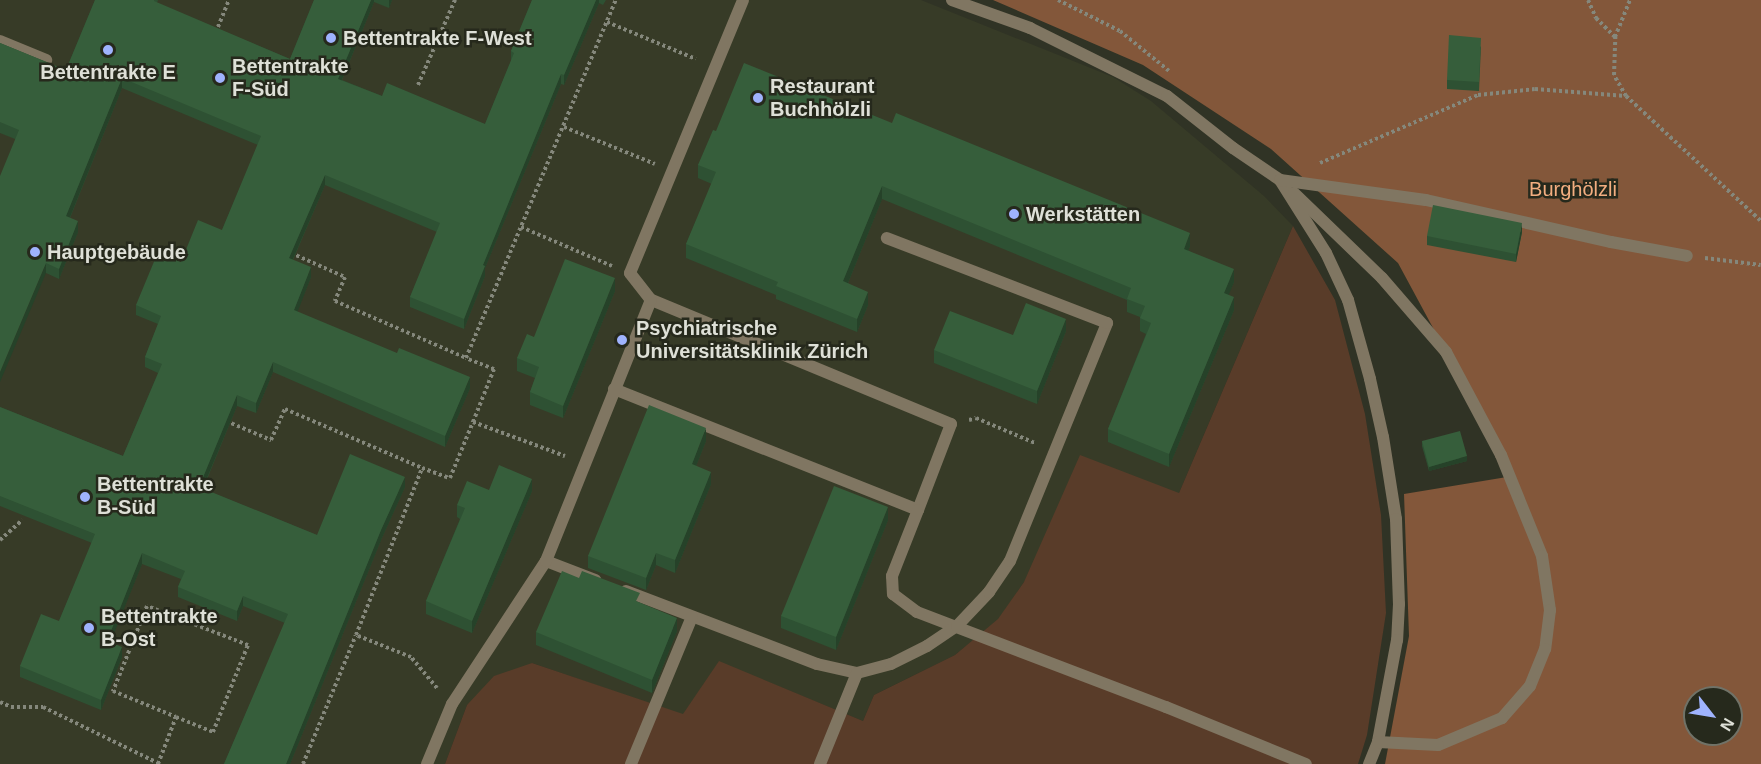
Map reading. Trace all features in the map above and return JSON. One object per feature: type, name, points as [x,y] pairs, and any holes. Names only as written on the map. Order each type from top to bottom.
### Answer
[{"type":"lane","points":[[743,0],[630,273],[651,300],[951,424],[892,576],[893,594],[917,612],[1306,764]]},
{"type":"lane","points":[[952,0],[1030,28],[1167,96],[1233,148],[1280,180],[1382,278],[1446,352],[1502,454],[1542,556],[1550,610],[1545,649],[1530,686],[1502,718],[1438,745],[1378,742]]},
{"type":"lane","points":[[0,41],[46,60]]},
{"type":"lane","points":[[1280,180],[1426,200],[1611,242],[1687,256]]},
{"type":"lane","points":[[1280,180],[1326,253],[1348,300],[1383,437],[1396,519],[1399,604],[1395,651],[1378,742],[1369,764]]},
{"type":"lane","points":[[546,561],[817,664],[857,674],[891,664],[927,646],[957,626],[990,592],[1010,561],[1107,323],[887,238]]},
{"type":"lane","points":[[427,764],[452,704],[546,561],[651,300]]},
{"type":"lane","points":[[614,389],[918,510]]},
{"type":"lane","points":[[631,764],[692,616]]},
{"type":"lane","points":[[820,764],[857,674]]},
{"type":"path","points":[[218,27],[229,0]]},
{"type":"path","points":[[418,85],[455,0]]},
{"type":"path","points":[[466,358],[615,0]]},
{"type":"path","points":[[1588,0],[1596,18],[1615,37]]},
{"type":"path","points":[[1630,0],[1615,37],[1614,75],[1626,96],[1761,221]]},
{"type":"path","points":[[606,22],[716,67]]},
{"type":"path","points":[[1280,180],[1478,95],[1535,89],[1626,96]]},
{"type":"path","points":[[564,127],[672,171]]},
{"type":"path","points":[[521,227],[630,273]]},
{"type":"path","points":[[223,419],[272,440],[285,409],[450,478],[494,369],[335,301],[345,277],[280,248]]},
{"type":"path","points":[[1687,256],[1761,265]]},
{"type":"path","points":[[951,424],[976,418],[1055,451]]},
{"type":"path","points":[[473,422],[584,463]]},
{"type":"path","points":[[303,764],[422,468]]},
{"type":"path","points":[[0,540],[22,520]]},
{"type":"path","points":[[147,606],[248,645],[213,732],[176,717],[113,691],[147,606]]},
{"type":"path","points":[[356,635],[411,657],[452,704]]},
{"type":"path","points":[[0,702],[11,707],[43,706],[158,763],[176,717]]},
{"type":"shaded area","name":"Psychiatrische Universitätsklinik Zürich","points":[[0,0],[921,0],[1113,77],[1151,101],[1264,196],[1293,226],[1179,493],[1024,582],[998,620],[955,655],[874,695],[863,721],[719,662],[683,715],[532,663],[467,705],[445,764],[0,764]]},
{"type":"shaded area","points":[[1293,226],[1335,300],[1365,414],[1381,515],[1386,613],[1367,735],[1358,764],[445,764],[467,705],[494,676],[532,663],[683,714],[719,661],[863,721],[874,695],[955,655],[998,619],[1024,582],[1080,455],[1179,493]]},
{"type":"green space","name":"Burghölzli","points":[[993,0],[1761,0],[1761,764],[1385,764],[1409,636],[1404,494],[1513,476],[1398,263],[1271,149],[1143,65]]},
{"type":"building","points":[[95,0],[154,0],[290,59],[314,0],[371,0],[338,79],[382,96],[387,83],[485,124],[514,53],[511,51],[532,0],[596,0],[564,75],[561,74],[483,265],[485,266],[464,319],[410,297],[440,223],[325,175],[289,258],[311,267],[294,310],[397,353],[399,348],[470,377],[445,436],[273,362],[256,403],[237,395],[199,487],[317,535],[350,454],[405,477],[381,530],[286,764],[224,764],[288,614],[243,596],[237,611],[178,587],[185,571],[142,553],[107,641],[122,647],[101,700],[20,666],[41,614],[59,621],[95,534],[0,496],[0,407],[123,456],[162,364],[145,357],[161,316],[136,305],[158,252],[181,262],[198,220],[222,230],[261,136],[122,78],[66,216],[78,221],[59,269],[46,263],[0,372],[0,176],[19,130],[0,122],[0,43],[66,70]]},
{"type":"building","points":[[1449,35],[1481,38],[1479,82],[1447,80]]},
{"type":"building","points":[[744,63],[892,123],[896,113],[1190,233],[1184,249],[1234,269],[1224,293],[1234,297],[1169,454],[1108,429],[1151,323],[1140,318],[1145,306],[1127,299],[1131,288],[882,186],[843,281],[868,292],[857,319],[776,286],[778,282],[686,244],[716,172],[698,165],[713,130],[716,131]]},
{"type":"building","points":[[1433,205],[1522,223],[1516,254],[1427,236]]},
{"type":"building","points":[[565,259],[615,278],[563,406],[530,392],[539,367],[517,358],[527,334],[534,337]]},
{"type":"building","points":[[1026,303],[1066,319],[1037,391],[934,350],[950,311],[1013,335]]},
{"type":"building","points":[[649,405],[706,428],[692,464],[711,472],[675,560],[656,553],[646,578],[588,556]]},
{"type":"building","points":[[1460,431],[1467,456],[1429,467],[1422,441]]},
{"type":"building","points":[[499,465],[532,479],[472,621],[426,601],[465,508],[457,505],[467,481],[489,490]]},
{"type":"building","points":[[834,486],[888,507],[836,637],[781,616]]},
{"type":"building","points":[[562,571],[579,578],[582,571],[640,593],[636,601],[677,618],[652,680],[536,632]]},
{"type":"place","name":"Bettentrakte F-West","points":[[331,38]]},
{"type":"place","name":"Bettentrakte E","points":[[108,50]]},
{"type":"place","name":"Bettentrakte F-Süd","points":[[220,78]]},
{"type":"place","name":"Restaurant Buchhölzli","points":[[758,98]]},
{"type":"place","name":"Werkstätten","points":[[1014,214]]},
{"type":"place","name":"Hauptgebäude","points":[[35,252]]},
{"type":"place","name":"Psychiatrische Universitätsklinik Zürich","points":[[622,340]]},
{"type":"place","name":"Bettentrakte B-Süd","points":[[85,497]]},
{"type":"place","name":"Bettentrakte B-Ost","points":[[89,628]]}]
